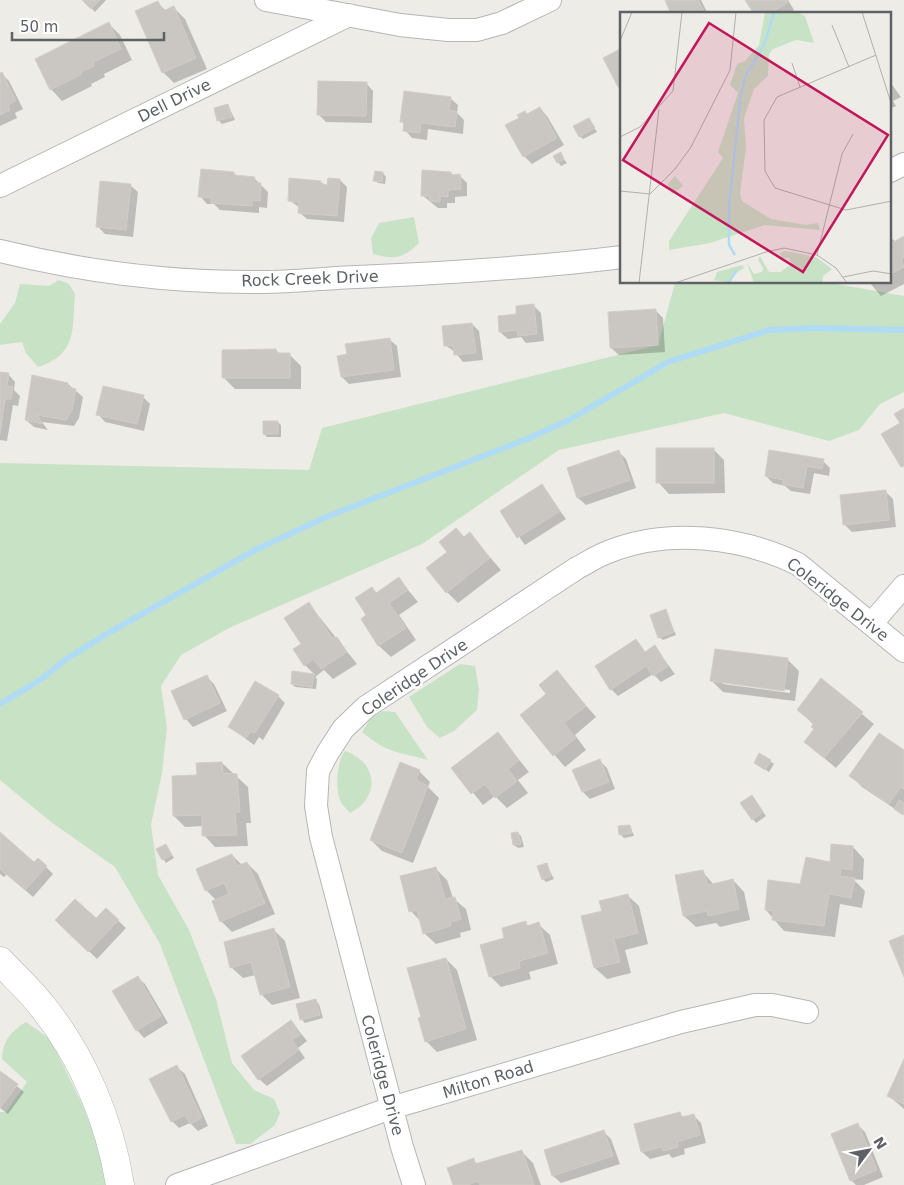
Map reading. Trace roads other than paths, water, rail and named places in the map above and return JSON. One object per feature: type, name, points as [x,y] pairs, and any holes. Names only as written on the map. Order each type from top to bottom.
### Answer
[{"type":"street","points":[[266,0],[426,28],[477,30],[502,23],[550,0]]},
{"type":"street","name":"Dell Drive","points":[[0,186],[349,16]]},
{"type":"street","points":[[892,170],[904,164]]},
{"type":"street","name":"Rock Creek Drive","points":[[0,251],[109,272],[264,282],[472,272],[620,257]]},
{"type":"street","name":"Coleridge Drive","points":[[414,1185],[321,838],[316,806],[318,771],[343,729],[366,707],[577,568],[606,552],[634,544],[666,539],[697,538],[756,546],[798,564],[904,651]]},
{"type":"street","points":[[872,623],[904,586]]},
{"type":"street","points":[[0,961],[43,1006],[86,1077],[109,1136],[120,1185]]},
{"type":"street","name":"Milton Road","points":[[177,1185],[392,1108],[724,1011],[755,1005],[772,1005],[807,1012]]},
{"type":"waterway","points":[[0,704],[40,680],[65,660],[103,636],[255,550],[326,517],[527,439],[569,420],[668,362],[769,330],[813,328],[904,330]]}]
